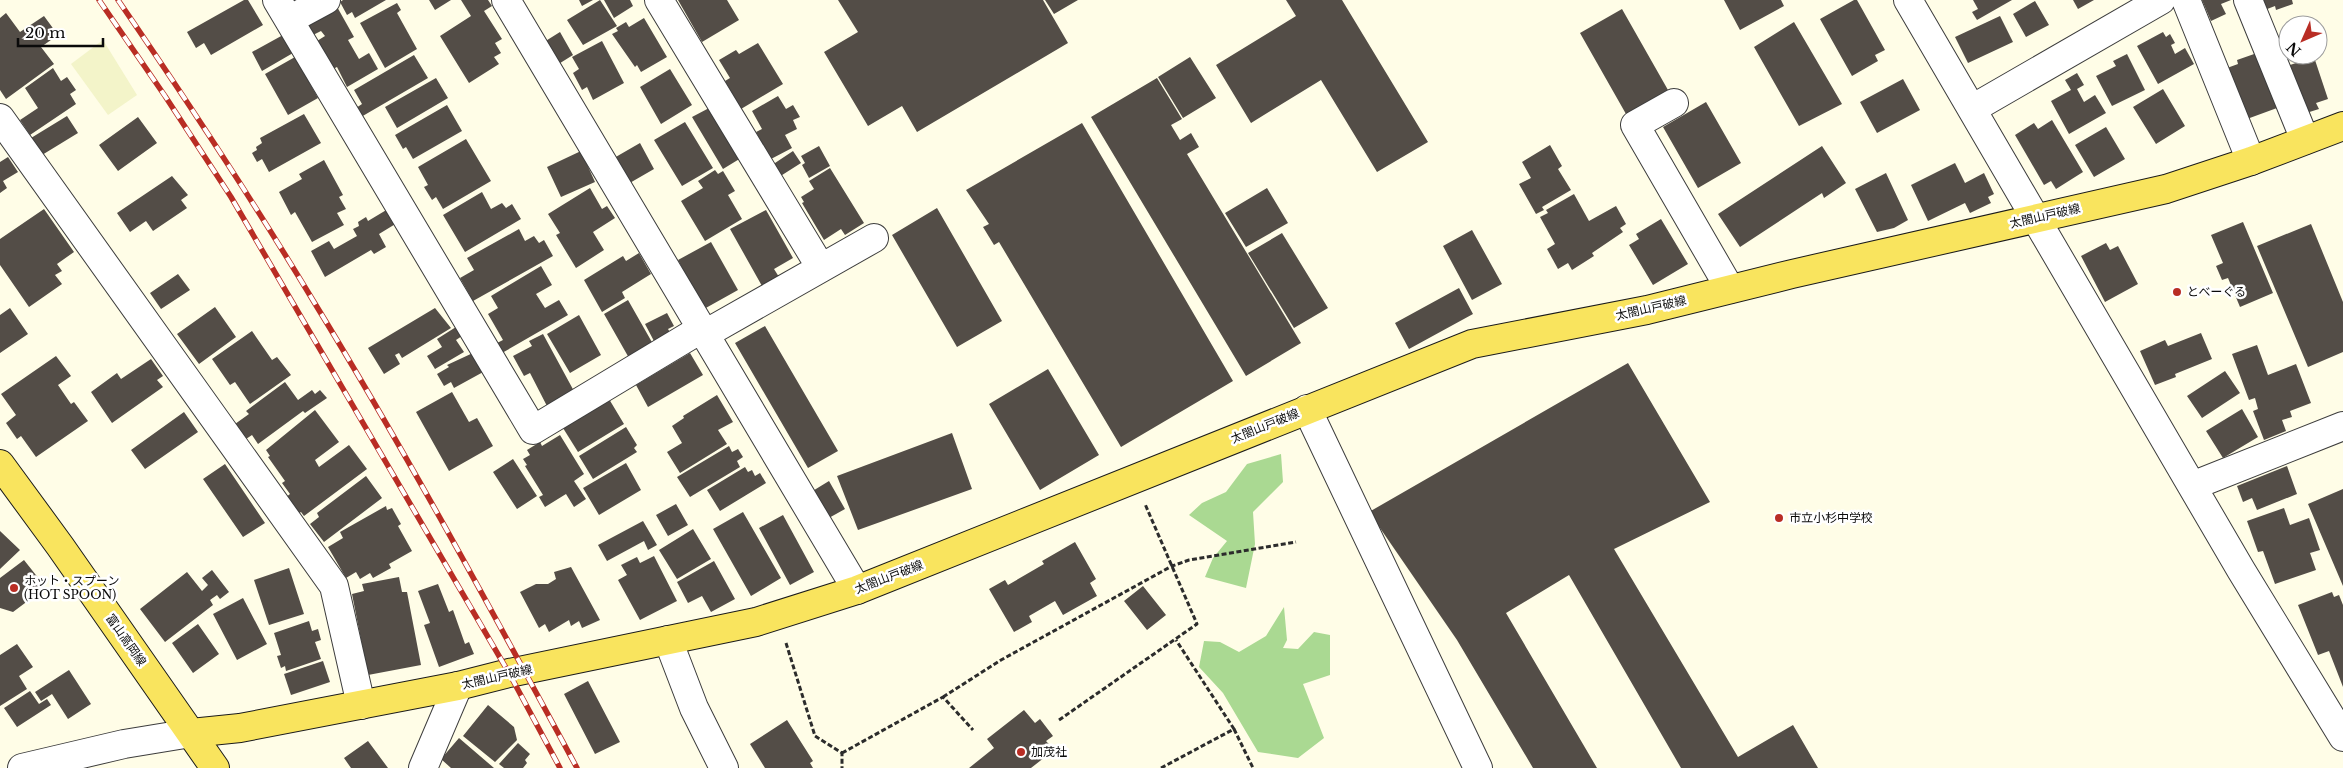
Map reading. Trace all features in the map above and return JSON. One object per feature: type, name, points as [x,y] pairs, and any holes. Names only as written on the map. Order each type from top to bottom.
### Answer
[{"type":"main road","name":"太閤山戸破線","points":[[191,732],[240,728],[361,705],[756,622],[857,590],[1472,344],[1647,310],[1730,289],[2166,189],[2251,161],[2343,126]]},
{"type":"main road","name":"富山高岡線","points":[[0,464],[215,768]]},
{"type":"street","points":[[326,0],[283,10],[533,430],[703,331],[874,238]]},
{"type":"street","points":[[506,0],[857,590]]},
{"type":"street","points":[[660,0],[821,268]]},
{"type":"street","points":[[1908,0],[2192,486],[2335,706],[2343,737]]},
{"type":"street","points":[[1972,109],[2160,0]]},
{"type":"street","points":[[2186,0],[2251,161]]},
{"type":"street","points":[[2248,0],[2305,140]]},
{"type":"street","points":[[1674,103],[1635,125],[1730,289]]},
{"type":"street","points":[[0,118],[334,586],[361,705]]},
{"type":"street","points":[[1307,409],[1478,768]]},
{"type":"street","points":[[2192,486],[2343,426]]},
{"type":"street","points":[[668,640],[694,708],[724,768]]},
{"type":"street","points":[[423,768],[458,686]]},
{"type":"street","points":[[22,768],[124,744],[191,732]]},
{"type":"path","points":[[1059,720],[1197,624],[1135,478]]},
{"type":"path","points":[[842,753],[943,697],[1001,660],[1172,566],[1189,560],[1296,542]]},
{"type":"path","points":[[777,615],[815,736],[842,753]]},
{"type":"path","points":[[1176,640],[1234,729],[1254,768]]},
{"type":"path","points":[[943,697],[973,730]]},
{"type":"path","points":[[1161,768],[1234,729]]},
{"type":"path","points":[[842,753],[842,768]]},
{"type":"green space","points":[[103,40],[137,95],[108,115],[71,64]]},
{"type":"green space","points":[[1281,454],[1283,482],[1253,512],[1255,544],[1246,588],[1205,577],[1213,558],[1227,541],[1189,515],[1202,503],[1226,492],[1247,464]]},
{"type":"green space","points":[[1284,607],[1287,640],[1283,648],[1298,649],[1314,632],[1330,635],[1330,675],[1303,684],[1324,738],[1298,758],[1258,752],[1223,693],[1199,667],[1204,641],[1220,642],[1239,652],[1266,636]]},
{"type":"building","points":[[244,0],[248,0],[263,25],[211,55],[204,43],[196,48],[187,32]]},
{"type":"building","points":[[343,0],[386,0],[355,18],[352,12],[347,15],[340,2]]},
{"type":"building","points":[[429,0],[451,0],[435,10]]},
{"type":"building","points":[[461,0],[488,0],[492,6],[484,11],[502,39],[495,43],[501,53],[494,57],[499,64],[469,83],[440,36],[471,16]]},
{"type":"building","points":[[579,0],[593,0],[582,6]]},
{"type":"building","points":[[600,0],[617,26],[583,45],[567,20]]},
{"type":"building","points":[[604,0],[630,0],[633,6],[614,18]]},
{"type":"building","points":[[678,0],[727,0],[739,20],[702,42]]},
{"type":"building","points":[[838,0],[1043,0],[1068,43],[917,132],[902,106],[868,126],[824,52],[858,32]]},
{"type":"building","points":[[1045,0],[1078,0],[1054,14]]},
{"type":"building","points":[[1286,0],[1342,0],[1428,142],[1377,172],[1321,80],[1251,123],[1216,65],[1296,16]]},
{"type":"building","points":[[1724,0],[1781,0],[1784,6],[1740,30]]},
{"type":"building","points":[[1857,0],[1885,50],[1875,55],[1878,61],[1852,76],[1820,19]]},
{"type":"building","points":[[1973,0],[2012,0],[1977,20],[1972,12],[1978,9]]},
{"type":"building","points":[[2073,0],[2094,0],[2078,9]]},
{"type":"building","points":[[2202,0],[2231,0],[2221,4],[2226,14],[2211,21]]},
{"type":"building","points":[[2258,0],[2292,0],[2293,4],[2276,10],[2275,6],[2262,11]]},
{"type":"building","points":[[2035,1],[2049,25],[2026,37],[2013,14]]},
{"type":"building","points":[[397,3],[401,10],[397,13],[417,49],[385,68],[360,23]]},
{"type":"building","points":[[336,5],[354,37],[348,40],[359,59],[369,53],[378,69],[347,87],[337,67],[333,69],[317,41],[325,36],[321,31],[313,35],[305,22]]},
{"type":"building","points":[[1622,9],[1668,90],[1626,114],[1580,33]]},
{"type":"building","points":[[6,13],[20,32],[44,16],[58,35],[41,47],[54,64],[6,99],[0,90],[0,18]]},
{"type":"building","points":[[2000,16],[2013,42],[1968,63],[1955,37]]},
{"type":"building","points":[[644,18],[667,57],[641,72],[637,65],[635,67],[612,34],[618,31],[616,28],[626,22],[629,27]]},
{"type":"building","points":[[1794,22],[1842,104],[1799,126],[1754,47]]},
{"type":"building","points":[[560,32],[573,55],[557,65],[544,42]]},
{"type":"building","points":[[2163,32],[2166,37],[2170,34],[2175,43],[2171,45],[2175,54],[2185,48],[2194,64],[2158,84],[2137,46]]},
{"type":"building","points":[[283,35],[293,53],[262,71],[252,52]]},
{"type":"building","points":[[602,41],[624,83],[593,100],[587,87],[582,90],[573,73],[579,69],[572,57]]},
{"type":"building","points":[[758,43],[783,84],[741,109],[725,81],[730,78],[719,60],[736,50],[739,54]]},
{"type":"building","points":[[2257,53],[2277,108],[2247,119],[2227,68],[2238,64],[2237,60]]},
{"type":"building","points":[[2127,54],[2145,90],[2112,106],[2096,76],[2116,66],[2113,61]]},
{"type":"building","points":[[414,55],[428,78],[361,117],[356,108],[362,104],[354,90]]},
{"type":"building","points":[[295,57],[318,98],[288,115],[265,74]]},
{"type":"building","points":[[1190,57],[1216,98],[1183,118],[1158,77]]},
{"type":"building","points":[[2317,65],[2328,99],[2316,103],[2319,109],[2303,114],[2287,66]]},
{"type":"building","points":[[53,68],[61,81],[67,77],[76,90],[70,94],[76,104],[30,135],[20,120],[38,108],[25,88]]},
{"type":"building","points":[[670,69],[692,105],[661,124],[640,87]]},
{"type":"building","points":[[2077,73],[2084,85],[2077,89],[2084,102],[2095,95],[2106,113],[2069,134],[2051,101],[2071,90],[2065,80]]},
{"type":"building","points":[[436,78],[448,98],[397,128],[385,107]]},
{"type":"building","points":[[1157,78],[1182,119],[1171,125],[1180,140],[1191,133],[1199,147],[1187,154],[1301,343],[1246,376],[1091,117]]},
{"type":"building","points":[[1903,79],[1920,110],[1877,133],[1860,102]]},
{"type":"building","points":[[2163,89],[2185,126],[2156,144],[2133,107]]},
{"type":"building","points":[[778,96],[786,109],[793,105],[800,117],[793,120],[797,129],[785,135],[792,148],[771,159],[756,132],[762,129],[752,111]]},
{"type":"building","points":[[1706,102],[1741,163],[1698,188],[1663,127]]},
{"type":"building","points":[[447,105],[462,131],[413,159],[406,147],[403,149],[395,135]]},
{"type":"building","points":[[711,107],[741,158],[723,169],[692,117]]},
{"type":"building","points":[[304,114],[321,143],[269,172],[262,159],[257,162],[252,153],[262,143],[260,138]]},
{"type":"building","points":[[67,116],[78,133],[42,155],[31,138]]},
{"type":"building","points":[[138,117],[157,143],[118,171],[99,145]]},
{"type":"building","points":[[2052,120],[2083,172],[2056,189],[2051,181],[2044,185],[2015,135],[2034,123],[2038,129]]},
{"type":"building","points":[[685,122],[713,168],[682,186],[654,140]]},
{"type":"building","points":[[1082,123],[1233,381],[1121,447],[999,242],[994,245],[983,227],[989,224],[966,190]]},
{"type":"building","points":[[2106,127],[2125,159],[2094,177],[2075,145]]},
{"type":"building","points":[[466,139],[491,181],[443,209],[436,197],[432,200],[424,187],[428,185],[418,167]]},
{"type":"building","points":[[640,143],[654,169],[628,184],[614,158]]},
{"type":"building","points":[[1550,145],[1562,166],[1558,169],[1571,190],[1542,207],[1544,210],[1536,214],[1519,184],[1531,178],[1522,162]]},
{"type":"building","points":[[819,146],[830,166],[809,178],[802,165],[805,163],[801,156]]},
{"type":"building","points":[[1822,146],[1846,183],[1824,198],[1822,193],[1740,247],[1718,214]]},
{"type":"building","points":[[581,151],[595,182],[561,197],[547,167]]},
{"type":"building","points":[[793,151],[801,163],[779,177],[772,165]]},
{"type":"building","points":[[8,157],[18,172],[3,181],[7,188],[0,193],[0,162]]},
{"type":"building","points":[[324,160],[343,195],[339,197],[346,209],[337,213],[344,225],[312,242],[295,212],[291,215],[279,192],[302,179],[299,174]]},
{"type":"building","points":[[1955,163],[1965,183],[1984,173],[1994,194],[1988,197],[1991,203],[1970,213],[1965,203],[1928,221],[1911,185]]},
{"type":"building","points":[[830,168],[864,223],[845,235],[841,229],[824,240],[802,203],[804,202],[801,197],[814,189],[809,181]]},
{"type":"building","points":[[715,170],[718,174],[723,171],[735,191],[728,195],[742,219],[705,241],[681,201],[703,188],[698,181]]},
{"type":"building","points":[[1886,173],[1908,220],[1894,228],[1877,232],[1855,189]]},
{"type":"building","points":[[172,176],[188,195],[181,200],[187,208],[153,231],[146,221],[130,232],[117,213]]},
{"type":"building","points":[[590,188],[602,209],[607,206],[615,218],[593,232],[604,250],[576,268],[556,235],[560,233],[548,214]]},
{"type":"building","points":[[1267,188],[1288,223],[1246,247],[1225,213]]},
{"type":"building","points":[[482,192],[491,209],[502,203],[506,208],[512,204],[521,219],[465,252],[443,215]]},
{"type":"building","points":[[1574,194],[1589,221],[1616,206],[1626,224],[1620,228],[1623,232],[1592,253],[1594,256],[1572,270],[1568,263],[1558,269],[1547,249],[1555,244],[1540,217],[1548,213],[1546,210]]},
{"type":"building","points":[[937,208],[1002,321],[957,347],[892,235]]},
{"type":"building","points":[[44,209],[74,252],[57,264],[62,271],[55,275],[62,284],[29,307],[0,265],[0,239]]},
{"type":"building","points":[[388,209],[397,223],[379,234],[386,247],[374,254],[371,250],[325,277],[311,251],[329,241],[334,249],[357,236],[353,229],[359,226],[358,222],[366,217],[368,221]]},
{"type":"building","points":[[766,210],[793,258],[774,269],[779,277],[762,286],[730,229]]},
{"type":"building","points":[[1661,219],[1688,264],[1653,285],[1629,245],[1639,239],[1636,234]]},
{"type":"building","points":[[2243,222],[2273,293],[2240,307],[2228,278],[2222,280],[2216,266],[2223,263],[2211,235]]},
{"type":"building","points":[[2311,224],[2343,302],[2343,352],[2308,367],[2257,246]]},
{"type":"building","points":[[519,229],[525,241],[534,236],[539,243],[544,240],[553,256],[473,301],[460,278],[474,270],[467,258]]},
{"type":"building","points":[[1472,230],[1502,284],[1472,300],[1443,246]]},
{"type":"building","points":[[1282,233],[1328,308],[1294,328],[1248,253]]},
{"type":"building","points":[[711,242],[738,290],[704,309],[678,260]]},
{"type":"building","points":[[2106,243],[2110,250],[2118,246],[2138,284],[2105,302],[2081,256]]},
{"type":"building","points":[[639,253],[651,274],[622,292],[625,298],[602,312],[584,280],[623,256],[626,261]]},
{"type":"building","points":[[541,266],[552,285],[536,294],[545,308],[559,300],[568,315],[502,353],[497,343],[503,340],[488,314],[498,308],[491,296]]},
{"type":"building","points":[[178,274],[190,290],[161,309],[150,293]]},
{"type":"building","points":[[1459,288],[1473,314],[1409,349],[1395,323]]},
{"type":"building","points":[[628,300],[653,344],[629,358],[604,314]]},
{"type":"building","points":[[215,307],[236,337],[199,364],[177,334]]},
{"type":"building","points":[[10,308],[28,334],[0,353],[0,315]]},
{"type":"building","points":[[435,308],[451,328],[402,358],[399,353],[395,355],[400,364],[384,374],[368,348]]},
{"type":"building","points":[[667,313],[674,326],[668,329],[671,334],[655,343],[645,324]]},
{"type":"building","points":[[579,315],[601,355],[570,373],[547,334]]},
{"type":"building","points":[[765,326],[838,451],[808,468],[735,343]]},
{"type":"building","points":[[456,327],[462,336],[456,340],[464,352],[435,369],[427,356],[442,347],[437,339]]},
{"type":"building","points":[[252,331],[272,360],[277,357],[291,375],[250,404],[235,382],[230,385],[212,359]]},
{"type":"building","points":[[2201,333],[2212,359],[2175,374],[2176,377],[2155,385],[2140,351],[2165,340],[2168,346]]},
{"type":"building","points":[[543,334],[575,393],[548,408],[530,373],[524,376],[513,356],[532,346],[529,341]]},
{"type":"building","points":[[2257,345],[2268,375],[2296,364],[2311,403],[2290,411],[2292,417],[2282,420],[2286,431],[2264,440],[2253,411],[2258,409],[2255,398],[2249,400],[2232,354]]},
{"type":"building","points":[[475,352],[485,371],[454,388],[451,382],[444,386],[437,374],[449,367],[447,365]]},
{"type":"building","points":[[690,353],[703,375],[648,407],[636,385]]},
{"type":"building","points":[[56,356],[71,376],[58,385],[71,404],[74,402],[88,421],[36,457],[21,436],[17,439],[6,423],[16,415],[1,394]]},
{"type":"building","points":[[151,359],[163,376],[157,380],[163,387],[112,423],[91,392],[117,373],[121,379]]},
{"type":"building","points":[[1628,363],[1710,502],[1614,549],[1738,757],[1793,725],[1818,768],[1681,768],[1569,575],[1506,613],[1597,768],[1533,768],[1457,640],[1369,512]]},
{"type":"building","points":[[1048,369],[1099,455],[1040,490],[989,404]]},
{"type":"building","points":[[2225,371],[2240,393],[2202,418],[2187,396]]},
{"type":"building","points":[[285,382],[298,400],[312,390],[315,394],[320,390],[327,398],[305,413],[303,411],[258,444],[252,435],[246,439],[235,424],[249,414],[246,411]]},
{"type":"building","points":[[452,392],[469,422],[477,418],[493,446],[449,471],[416,412]]},
{"type":"building","points":[[717,395],[733,422],[718,430],[727,444],[680,473],[667,452],[682,443],[672,426],[684,418],[683,416]]},
{"type":"building","points":[[609,399],[624,424],[578,452],[563,428]]},
{"type":"building","points":[[2242,409],[2258,437],[2223,458],[2206,431]]},
{"type":"building","points":[[315,410],[339,442],[315,460],[319,467],[349,445],[367,469],[304,516],[301,512],[298,514],[285,498],[290,494],[282,483],[285,481],[268,457],[270,456],[266,450]]},
{"type":"building","points":[[184,412],[198,432],[145,469],[131,450]]},
{"type":"building","points":[[626,427],[637,445],[634,448],[637,452],[593,479],[579,456]]},
{"type":"building","points":[[952,433],[972,489],[858,530],[837,476]]},
{"type":"building","points":[[560,435],[584,474],[574,481],[586,499],[574,507],[566,494],[545,507],[539,497],[543,495],[525,466],[527,465],[523,459],[530,455],[527,450],[540,442],[542,446]]},
{"type":"building","points":[[729,446],[732,452],[738,449],[743,457],[737,461],[740,467],[690,497],[677,477]]},
{"type":"building","points":[[513,459],[537,496],[517,509],[493,472]]},
{"type":"building","points":[[626,463],[641,490],[599,515],[583,488]]},
{"type":"building","points":[[225,464],[265,523],[243,537],[203,479]]},
{"type":"building","points":[[2287,466],[2297,494],[2257,510],[2252,498],[2243,502],[2237,486]]},
{"type":"building","points":[[745,467],[748,472],[752,470],[755,476],[760,473],[766,483],[720,511],[707,490]]},
{"type":"building","points":[[366,476],[382,498],[324,542],[310,524],[319,517],[317,513]]},
{"type":"building","points":[[829,481],[845,509],[827,519],[811,492]]},
{"type":"building","points":[[2343,489],[2343,586],[2308,504]]},
{"type":"building","points":[[676,504],[688,525],[668,536],[656,515]]},
{"type":"building","points":[[386,506],[387,510],[392,508],[401,524],[398,526],[412,551],[389,564],[391,568],[373,578],[370,573],[360,579],[356,572],[346,578],[328,547],[343,538],[340,532]]},
{"type":"building","points":[[2284,508],[2290,525],[2309,518],[2320,550],[2310,553],[2316,570],[2275,584],[2263,551],[2258,552],[2247,521]]},
{"type":"building","points":[[743,512],[781,578],[751,596],[713,529]]},
{"type":"building","points":[[783,515],[814,572],[790,585],[759,528]]},
{"type":"building","points":[[643,521],[657,545],[648,550],[644,541],[607,561],[598,545]]},
{"type":"building","points":[[693,529],[711,559],[677,579],[659,550]]},
{"type":"building","points":[[0,531],[20,550],[0,569]]},
{"type":"building","points":[[1075,542],[1096,579],[1090,583],[1097,596],[1063,615],[1055,601],[1029,616],[1032,622],[1014,632],[989,589],[1005,580],[1008,585],[1044,564],[1042,561]]},
{"type":"building","points":[[654,556],[677,601],[640,620],[618,580],[627,575],[621,565],[637,557],[640,563]]},
{"type":"building","points":[[24,560],[43,584],[32,590],[37,594],[13,612],[0,608],[0,578]]},
{"type":"building","points":[[714,561],[735,599],[711,612],[702,596],[688,603],[677,582]]},
{"type":"building","points":[[571,567],[600,620],[582,628],[579,621],[571,626],[569,620],[549,632],[545,624],[539,628],[520,592],[536,584],[548,584],[556,579],[554,572]]},
{"type":"building","points":[[289,568],[304,614],[269,625],[254,580]]},
{"type":"building","points":[[212,570],[229,592],[220,599],[217,595],[210,600],[213,605],[165,642],[140,609],[187,572],[202,591],[208,585],[202,578]]},
{"type":"building","points":[[399,577],[402,592],[407,592],[421,665],[368,675],[352,594],[364,591],[362,584]]},
{"type":"building","points":[[438,584],[449,612],[453,610],[465,644],[469,642],[474,654],[439,667],[424,625],[430,623],[418,591]]},
{"type":"building","points":[[1143,586],[1166,615],[1147,630],[1124,601]]},
{"type":"building","points":[[2332,592],[2334,597],[2339,595],[2343,605],[2343,687],[2329,651],[2318,655],[2298,605]]},
{"type":"building","points":[[243,598],[267,644],[237,660],[213,614]]},
{"type":"building","points":[[309,621],[312,631],[318,629],[321,640],[315,642],[321,659],[286,671],[285,666],[281,668],[277,656],[281,655],[274,633]]},
{"type":"building","points":[[198,624],[219,654],[193,673],[172,643]]},
{"type":"building","points":[[17,644],[33,667],[19,676],[27,689],[0,706],[0,655]]},
{"type":"building","points":[[323,661],[330,682],[291,695],[284,674]]},
{"type":"building","points":[[69,670],[91,704],[68,719],[52,694],[41,701],[35,692]]},
{"type":"building","points":[[588,681],[620,742],[595,754],[564,694]]},
{"type":"building","points":[[30,691],[39,704],[47,699],[51,705],[17,727],[4,708]]},
{"type":"building","points":[[488,705],[514,727],[517,740],[495,762],[463,736]]},
{"type":"building","points":[[1024,710],[1035,723],[1040,719],[1053,736],[1046,741],[1054,750],[1031,768],[969,768],[994,748],[987,739]]},
{"type":"building","points":[[787,720],[813,761],[810,763],[813,768],[765,768],[750,744]]},
{"type":"building","points":[[459,738],[494,768],[451,768],[441,759]]},
{"type":"building","points":[[368,741],[388,768],[351,768],[344,758]]},
{"type":"building","points":[[518,743],[530,754],[525,760],[527,763],[523,768],[504,768],[499,764]]},
{"type":"railway","points":[[99,0],[231,197],[509,673],[560,768]]},
{"type":"railway","points":[[118,0],[243,187],[349,359],[448,533],[577,768]]},
{"type":"place","name":"とべーぐる","points":[[2177,292]]},
{"type":"place","name":"市立小杉中学校","points":[[1779,518]]},
{"type":"place","name":"ホット・スプーン (HOT SPOON)","points":[[14,588]]},
{"type":"place","name":"加茂社","points":[[1021,752]]}]
